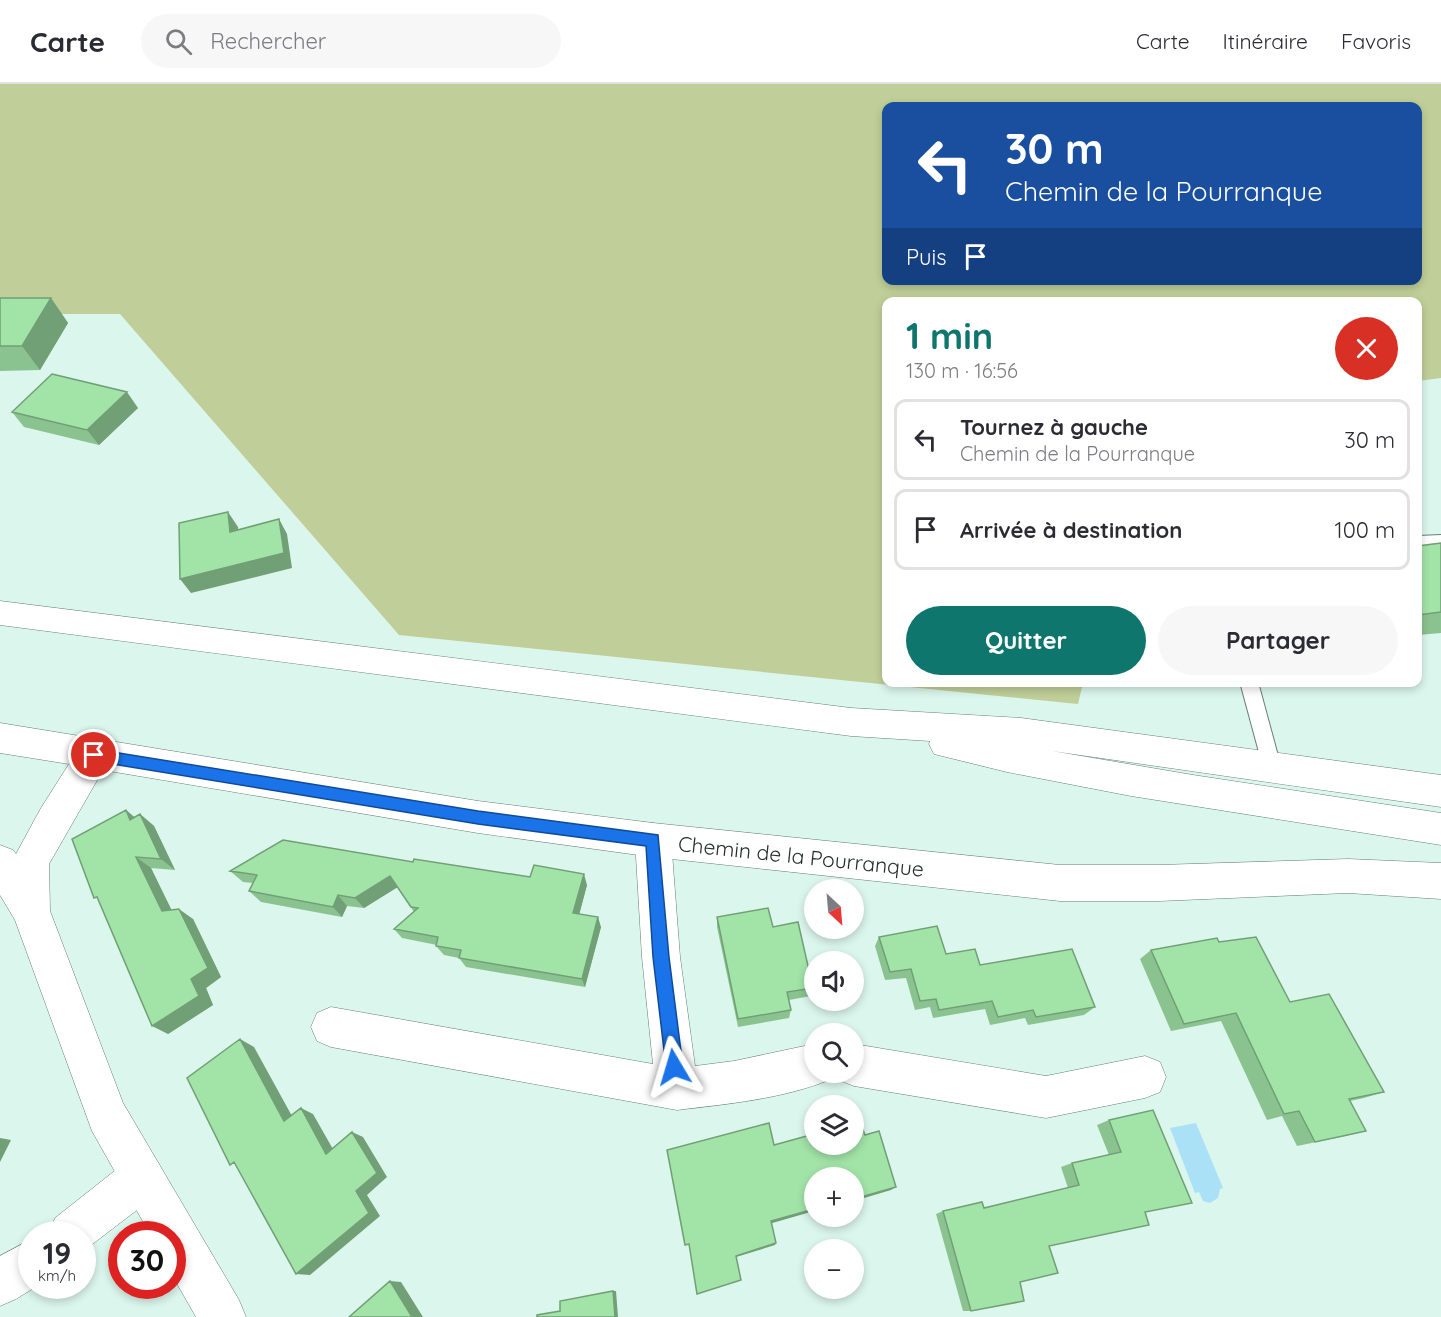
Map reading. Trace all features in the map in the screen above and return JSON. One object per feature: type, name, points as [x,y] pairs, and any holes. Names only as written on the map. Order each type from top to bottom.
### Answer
[{"type":"street","points":[[0,613],[851,722],[1021,732],[1441,791]]},
{"type":"street","points":[[851,722],[1040,764],[1441,829]]},
{"type":"street","name":"Chemin de la Pourranque","points":[[2,742],[478,817],[653,840],[1060,884],[1348,876],[1441,881]]},
{"type":"street","points":[[31,911],[31,862],[54,819],[94,755]]},
{"type":"street","points":[[653,840],[661,957],[677,1089]]},
{"type":"street","points":[[0,862],[31,911],[107,1116],[222,1317]]},
{"type":"street","points":[[331,1027],[677,1089],[734,1082],[804,1067]]},
{"type":"street","points":[[864,1067],[1046,1097],[1145,1077]]},
{"type":"street","points":[[87,1221],[142,1178]]},
{"type":"street","points":[[0,1283],[18,1271]]},
{"type":"lane","points":[[1422,542],[1441,541]]},
{"type":"lane","points":[[1250,687],[1272,767]]},
{"type":"green space","points":[[0,84],[1441,84],[1441,378],[1422,380],[1422,297],[882,297],[882,684],[399,635],[120,314],[0,314]]},
{"type":"green space","points":[[911,687],[1082,687],[1078,704]]},
{"type":"water","points":[[1196,1123],[1223,1188],[1220,1189],[1218,1198],[1210,1203],[1203,1201],[1199,1192],[1195,1193],[1170,1128]]},
{"type":"building","points":[[0,298],[51,298],[22,346],[0,346]]},
{"type":"building","points":[[52,374],[127,392],[87,430],[12,412]]},
{"type":"building","points":[[228,512],[230,532],[279,519],[284,553],[180,579],[179,523]]},
{"type":"building","points":[[1441,543],[1441,612],[1422,614],[1422,545]]},
{"type":"building","points":[[126,810],[130,820],[140,814],[161,859],[136,857],[162,911],[179,909],[208,968],[191,979],[199,996],[152,1026],[97,897],[94,898],[72,839]]},
{"type":"building","points":[[283,840],[413,862],[414,859],[530,877],[534,865],[584,874],[573,913],[598,917],[582,979],[459,958],[461,950],[436,946],[438,937],[394,929],[418,908],[411,907],[390,876],[355,898],[338,895],[333,907],[249,891],[257,875],[230,871]]},
{"type":"building","points":[[768,908],[773,927],[798,922],[805,951],[804,989],[787,992],[791,1010],[738,1019],[717,917]]},
{"type":"building","points":[[937,926],[946,954],[975,949],[980,965],[1072,949],[1095,1007],[1036,1017],[1033,1010],[998,1017],[992,1001],[939,1010],[936,999],[920,1001],[911,969],[890,972],[879,937]]},
{"type":"building","points":[[1256,937],[1290,1002],[1329,994],[1384,1092],[1349,1099],[1366,1131],[1315,1142],[1299,1111],[1284,1114],[1236,1013],[1184,1024],[1151,950],[1217,938],[1219,942]]},
{"type":"building","points":[[240,1039],[284,1121],[301,1108],[326,1154],[352,1132],[377,1173],[356,1191],[369,1213],[296,1274],[234,1162],[230,1165],[187,1078]]},
{"type":"building","points":[[1153,1110],[1192,1203],[1145,1212],[1149,1225],[1049,1246],[1058,1273],[1020,1282],[1024,1301],[971,1311],[943,1211],[982,1202],[984,1208],[1079,1185],[1072,1163],[1121,1152],[1109,1120]]},
{"type":"building","points":[[769,1123],[774,1145],[804,1137],[804,1155],[864,1155],[864,1132],[865,1135],[879,1131],[896,1187],[864,1196],[864,1167],[804,1167],[804,1212],[771,1221],[776,1243],[736,1256],[741,1280],[697,1294],[689,1244],[685,1245],[667,1150]]},
{"type":"building","points":[[390,1281],[412,1317],[349,1317]]},
{"type":"building","points":[[613,1291],[615,1317],[537,1317],[537,1315],[560,1311],[560,1301]]},
{"type":"route","points":[[94,755],[478,817],[653,840],[661,957],[674,1067]]}]
